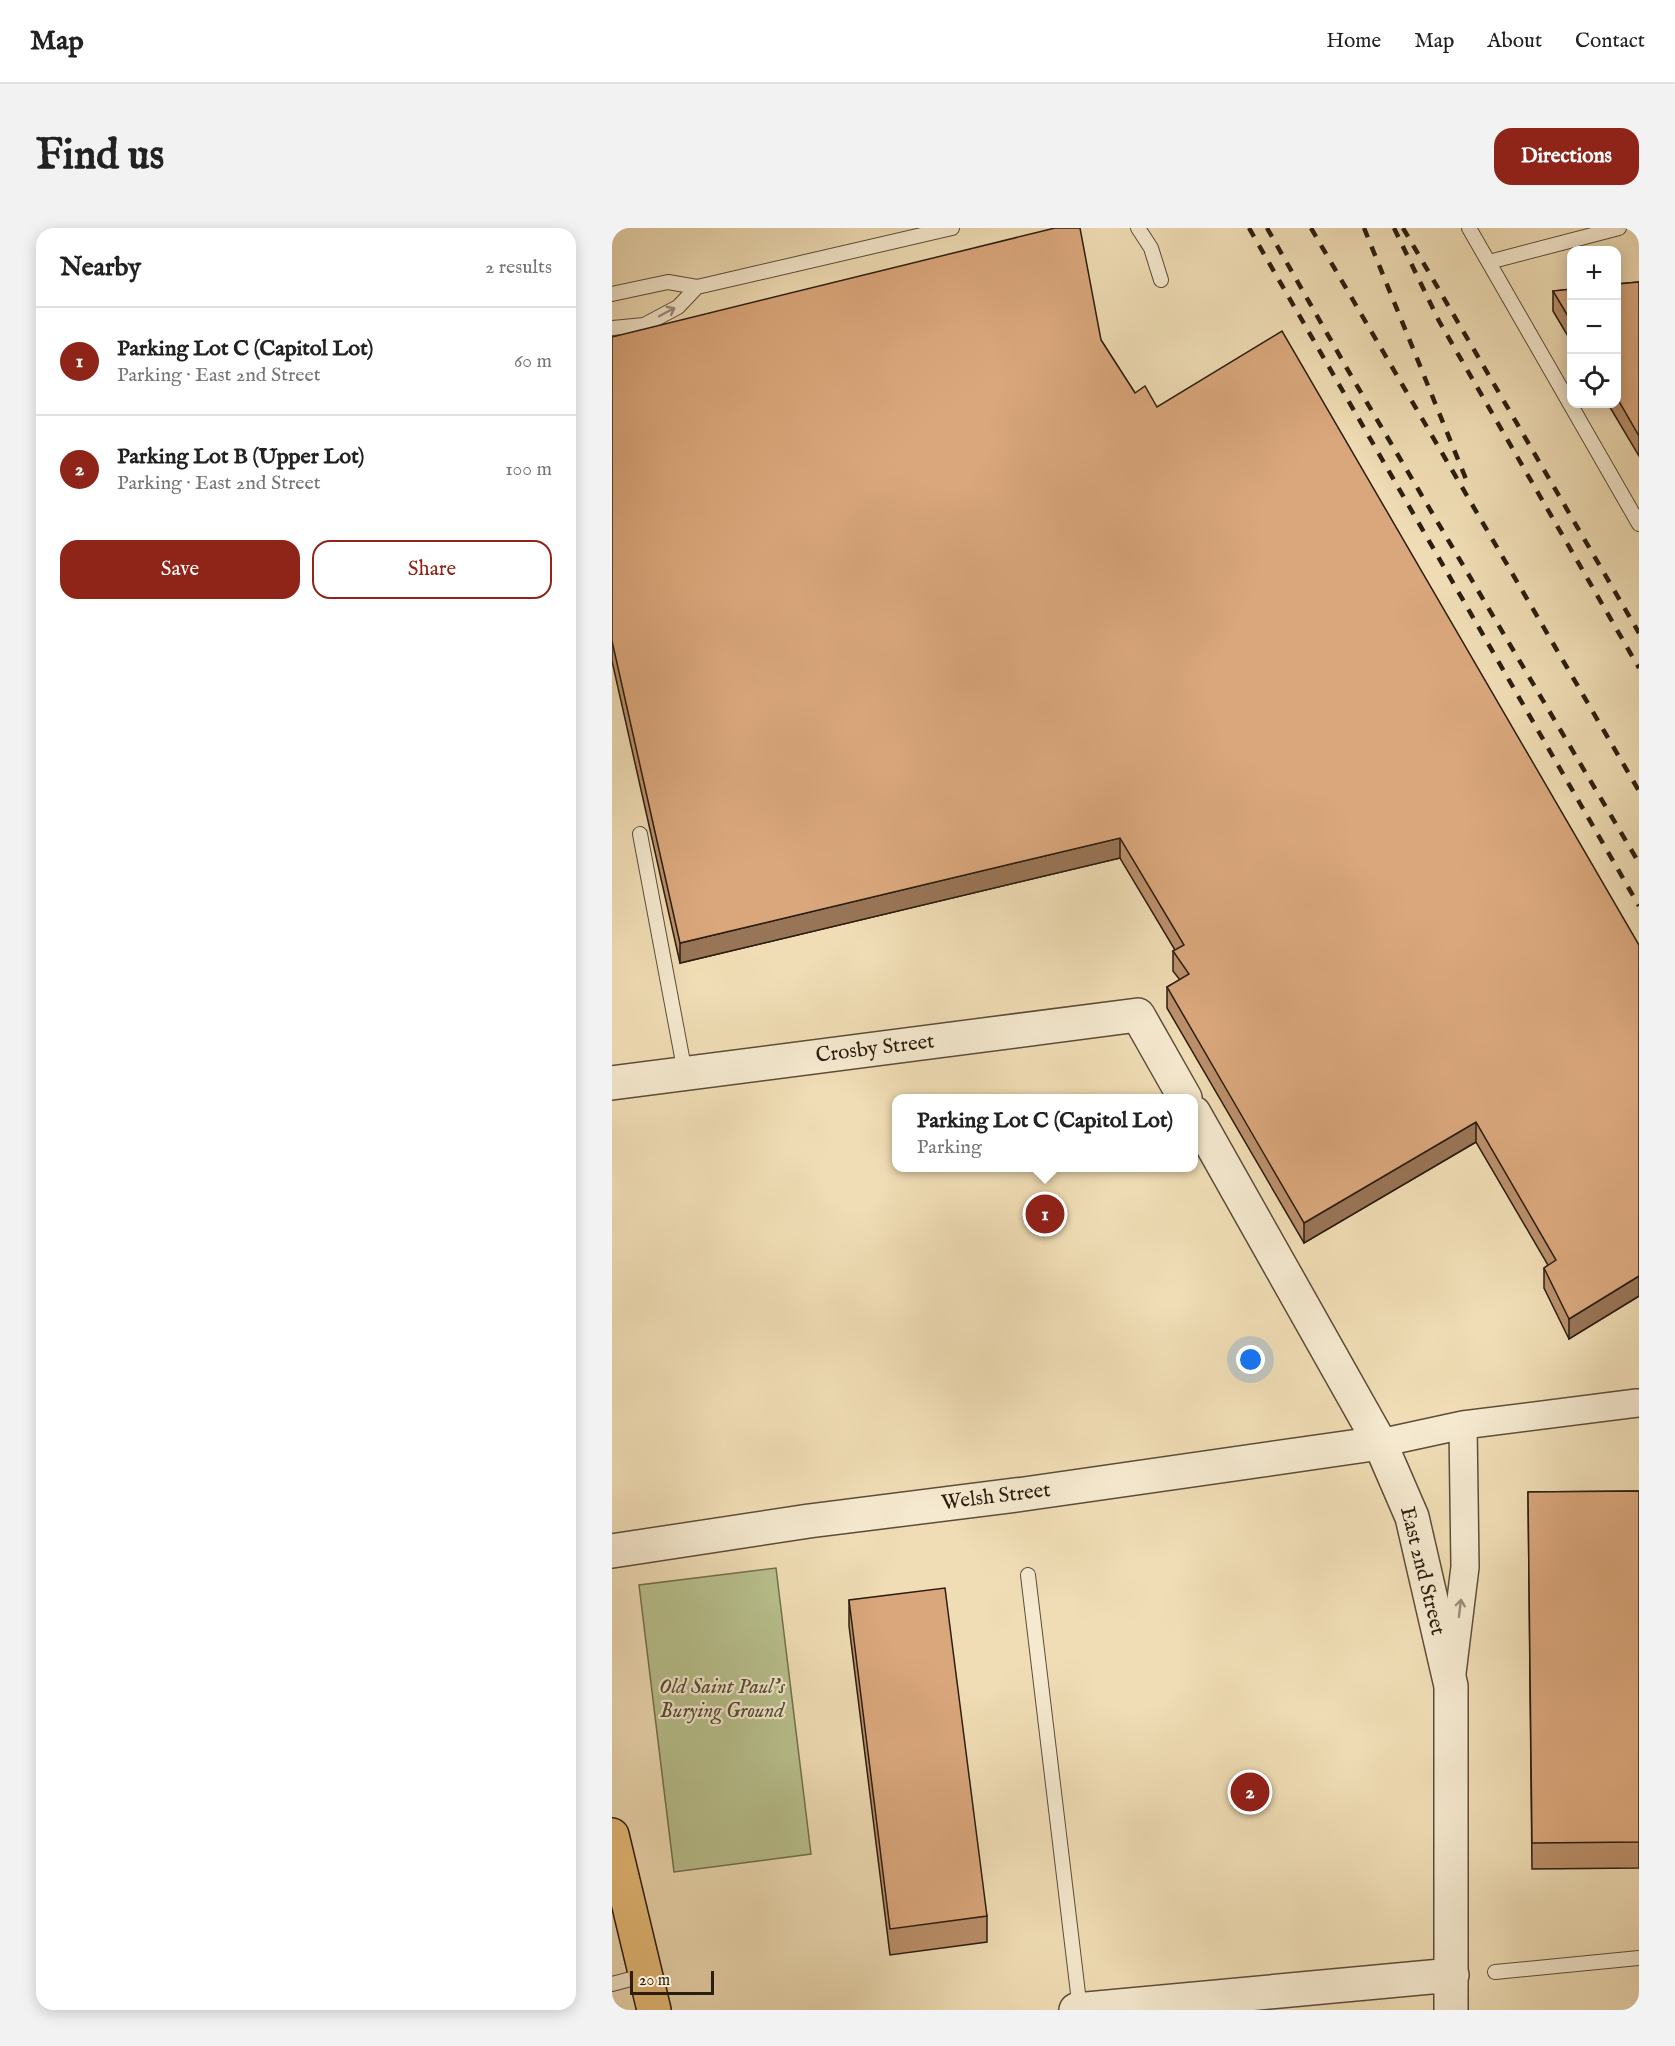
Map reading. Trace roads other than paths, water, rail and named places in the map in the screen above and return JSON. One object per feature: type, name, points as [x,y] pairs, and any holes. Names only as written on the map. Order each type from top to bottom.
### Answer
[{"type":"main road","points":[[612,1835],[621,1909],[646,1975],[654,2010]]},
{"type":"street","name":"Crosby Street","points":[[612,1083],[1138,1015],[1183,1094]]},
{"type":"street","name":"East 2nd Street","points":[[1198,1120],[1380,1443],[1412,1517],[1451,1686],[1452,1975],[1450,2010]]},
{"type":"street","points":[[1380,1443],[1463,1425],[1638,1403]]},
{"type":"street","points":[[1451,1686],[1465,1567],[1463,1425]]},
{"type":"street","name":"Welsh Street","points":[[612,1551],[809,1521],[1024,1494],[1380,1443]]},
{"type":"street","points":[[1078,2010],[1452,1975]]},
{"type":"lane","points":[[612,294],[668,282],[697,287],[952,228]]},
{"type":"lane","points":[[1138,228],[1151,248],[1161,280]]},
{"type":"lane","points":[[1469,228],[1639,524]]},
{"type":"lane","points":[[1489,262],[1619,228]]},
{"type":"lane","points":[[612,328],[644,325],[678,307],[697,287]]},
{"type":"lane","points":[[640,834],[685,1073]]},
{"type":"lane","points":[[1028,1575],[1078,2010]]},
{"type":"lane","points":[[1495,1972],[1639,1958]]},
{"type":"lane","points":[[612,1984],[646,1975]]},
{"type":"railway","points":[[1249,228],[1639,906]]},
{"type":"railway","points":[[1267,228],[1353,379],[1639,863]]},
{"type":"railway","points":[[1311,228],[1639,791]]},
{"type":"railway","points":[[1364,228],[1468,484]]},
{"type":"railway","points":[[1394,228],[1439,321],[1639,668]]},
{"type":"railway","points":[[1403,228],[1639,633]]},
{"type":"place","name":"Parking Lot C (Capitol Lot)","points":[[1045,1214]]},
{"type":"place","name":"Parking Lot B (Upper Lot)","points":[[1250,1792]]},
{"type":"park label","name":"Old Saint Paul's Burying Ground","points":[[722,1699]]}]
